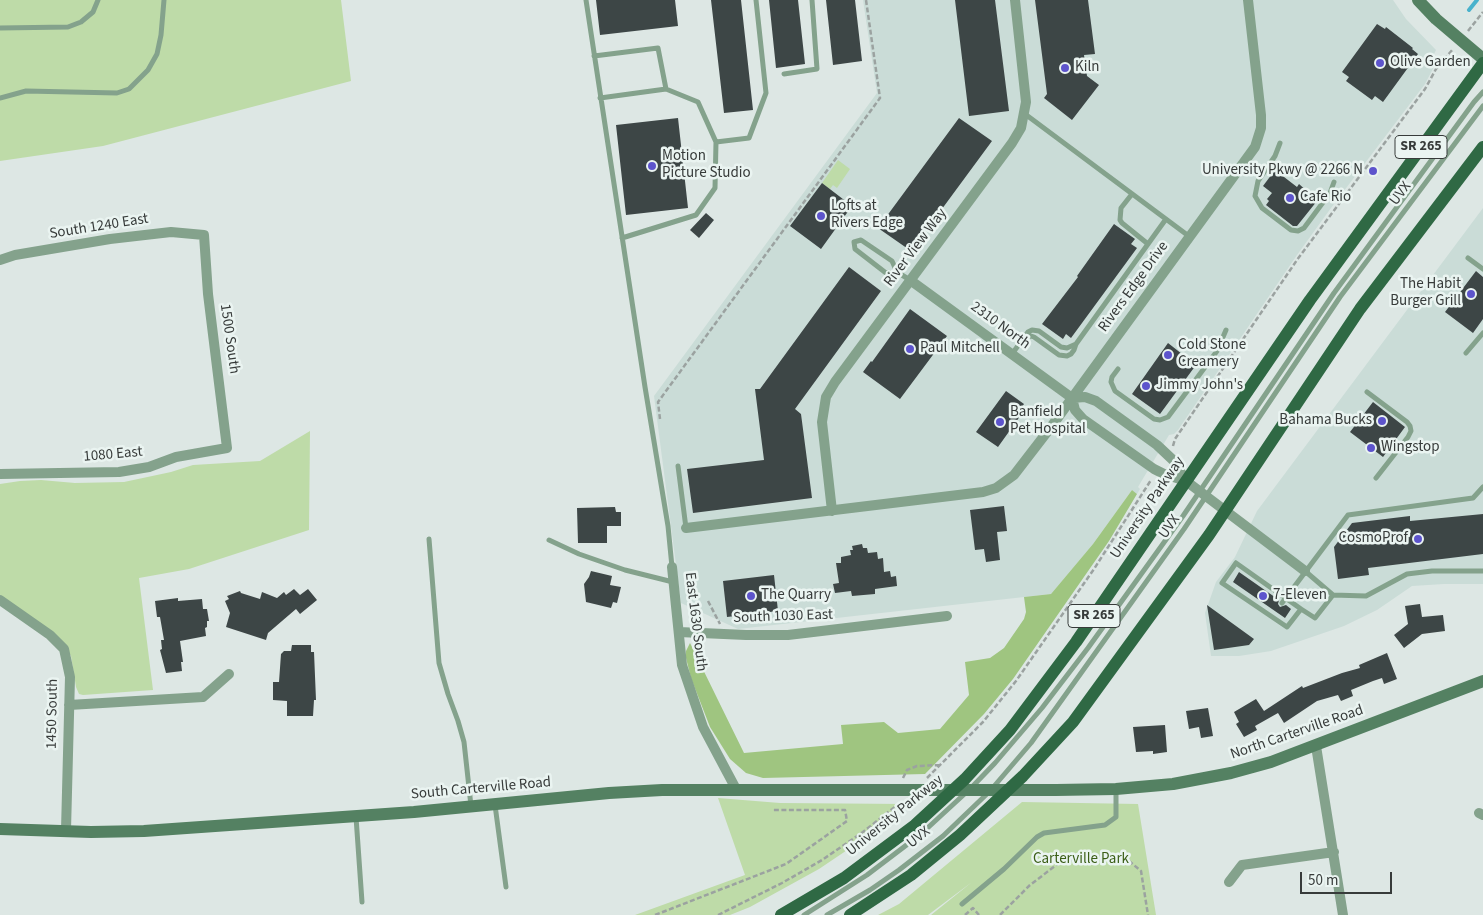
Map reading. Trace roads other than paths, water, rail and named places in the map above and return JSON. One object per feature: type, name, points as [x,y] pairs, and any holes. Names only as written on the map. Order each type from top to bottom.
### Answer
[{"type":"main road","name":"University Parkway","points":[[781,915],[844,878],[889,846],[940,802],[1010,730],[1050,678],[1310,300],[1483,63]]},
{"type":"main road","name":"SR 265","points":[[850,915],[911,875],[960,835],[1003,796],[1073,722],[1226,510],[1360,309],[1483,147]]},
{"type":"street","name":"River View Way","points":[[832,510],[822,422],[826,397],[835,382],[1012,143],[1021,128],[1025,114],[1026,92],[1015,0]]},
{"type":"street","name":"Rivers Edge Drive","points":[[686,528],[983,492],[1002,485],[1019,469],[1072,398],[1249,156],[1259,137],[1261,111],[1248,0]]},
{"type":"street","points":[[1418,0],[1436,19],[1483,59]]},
{"type":"street","name":"South 1240 East","points":[[0,260],[15,255],[110,239],[170,232],[204,235]]},
{"type":"street","name":"1500 South","points":[[204,235],[208,294],[227,448]]},
{"type":"street","name":"2310 North","points":[[910,280],[1072,398],[1075,410],[1083,419],[1154,469],[1186,481],[1305,571]]},
{"type":"street","name":"2310 North","points":[[1072,398],[1084,397],[1096,401],[1157,445],[1174,461],[1186,481]]},
{"type":"street","name":"1080 East","points":[[0,474],[119,472],[149,467],[176,457],[227,448]]},
{"type":"street","name":"East 1630 South","points":[[672,567],[682,665],[703,727],[736,790]]},
{"type":"street","name":"1450 South","points":[[0,600],[50,636],[64,649],[70,677],[66,830]]},
{"type":"street","name":"South 1030 East","points":[[679,632],[767,636],[806,634],[948,616]]},
{"type":"street","points":[[69,705],[203,696],[229,674]]},
{"type":"street","name":"North Carterville Road","points":[[966,789],[1116,789],[1173,784],[1231,773],[1271,762],[1316,746],[1483,681]]},
{"type":"street","points":[[1316,746],[1343,915]]},
{"type":"street","name":"South Carterville Road","points":[[0,829],[91,832],[144,831],[471,807],[609,793],[662,790],[736,790],[898,784],[966,789]]},
{"type":"street","points":[[1229,882],[1242,865],[1334,852]]},
{"type":"lane","points":[[0,28],[68,26],[81,22],[93,12],[98,0]]},
{"type":"lane","points":[[0,98],[26,91],[117,93],[130,89],[148,70],[157,54],[161,35],[164,0]]},
{"type":"lane","points":[[586,0],[668,526],[672,567]]},
{"type":"lane","points":[[716,142],[749,138],[766,93],[756,0]]},
{"type":"lane","points":[[784,74],[817,69],[812,0]]},
{"type":"lane","points":[[594,56],[658,48],[666,89]]},
{"type":"lane","points":[[600,98],[666,89],[698,102],[716,142],[715,188],[696,215],[622,238]]},
{"type":"lane","points":[[804,915],[839,894],[895,855],[946,811],[995,763],[1066,678],[1203,494],[1334,293],[1483,92]]},
{"type":"lane","name":"UVX","points":[[827,915],[870,890],[914,859],[950,830],[990,791],[1047,722],[1340,297],[1483,106]]},
{"type":"lane","points":[[1025,114],[1190,237]]},
{"type":"lane","points":[[1280,143],[1275,156],[1258,181],[1255,196],[1262,208],[1291,230],[1298,231],[1304,228],[1330,193],[1334,182]]},
{"type":"lane","points":[[1132,194],[1121,208],[1120,220],[1148,244]]},
{"type":"lane","points":[[1012,354],[1030,331],[1036,330],[1061,347],[1068,348],[1076,344],[1166,219]]},
{"type":"lane","points":[[897,272],[886,273],[855,250],[854,242],[861,240],[892,261],[897,272],[910,280]]},
{"type":"lane","points":[[1468,258],[1483,269]]},
{"type":"lane","points":[[1118,369],[1111,382],[1114,390],[1154,419],[1160,420],[1168,417],[1217,351],[1226,330]]},
{"type":"lane","points":[[1466,353],[1483,332]]},
{"type":"lane","points":[[1367,392],[1407,422],[1411,430],[1408,437],[1376,478]]},
{"type":"lane","points":[[678,466],[686,528]]},
{"type":"lane","points":[[1284,600],[1348,515],[1472,498],[1483,487]]},
{"type":"lane","points":[[429,539],[439,663],[464,742],[471,807]]},
{"type":"lane","points":[[550,540],[579,554],[626,570],[674,582]]},
{"type":"lane","points":[[1301,608],[1287,627],[1222,583],[1236,563],[1254,575],[1262,585],[1284,600],[1301,608],[1315,618],[1333,595]]},
{"type":"lane","points":[[1305,571],[1333,595],[1366,596],[1407,574],[1432,571],[1483,571]]},
{"type":"lane","points":[[1250,580],[1254,575]]},
{"type":"lane","points":[[1240,595],[1244,589]]},
{"type":"lane","points":[[1250,602],[1254,596]]},
{"type":"lane","points":[[1261,610],[1265,604]]},
{"type":"lane","points":[[1272,617],[1276,612]]},
{"type":"lane","points":[[962,904],[1004,870],[1037,837],[1044,833],[1105,825],[1116,817],[1116,789]]},
{"type":"lane","points":[[495,804],[506,887]]},
{"type":"lane","points":[[356,816],[362,902]]},
{"type":"waterway","points":[[1469,10],[1477,0]]},
{"type":"place","name":"Olive Garden","points":[[1380,63]]},
{"type":"place","name":"Kiln","points":[[1065,68]]},
{"type":"place","name":"Motion Picture Studio","points":[[652,166]]},
{"type":"place","name":"University Pkwy @ 2266 N","points":[[1373,171]]},
{"type":"place","name":"Cafe Rio","points":[[1290,198]]},
{"type":"place","name":"Lofts at Rivers Edge","points":[[821,216]]},
{"type":"place","name":"The Habit Burger Grill","points":[[1471,294]]},
{"type":"place","name":"Paul Mitchell","points":[[910,349]]},
{"type":"place","name":"Cold Stone Creamery","points":[[1168,355]]},
{"type":"place","name":"Jimmy John's","points":[[1146,386]]},
{"type":"place","name":"Bahama Bucks","points":[[1382,421]]},
{"type":"place","name":"Banfield Pet Hospital","points":[[1000,422]]},
{"type":"place","name":"Wingstop","points":[[1371,448]]},
{"type":"place","name":"CosmoProf","points":[[1418,539]]},
{"type":"place","name":"The Quarry","points":[[751,596]]},
{"type":"place","name":"7-Eleven","points":[[1263,596]]},
{"type":"park label","name":"Carterville Park","points":[[1081,860]]}]
